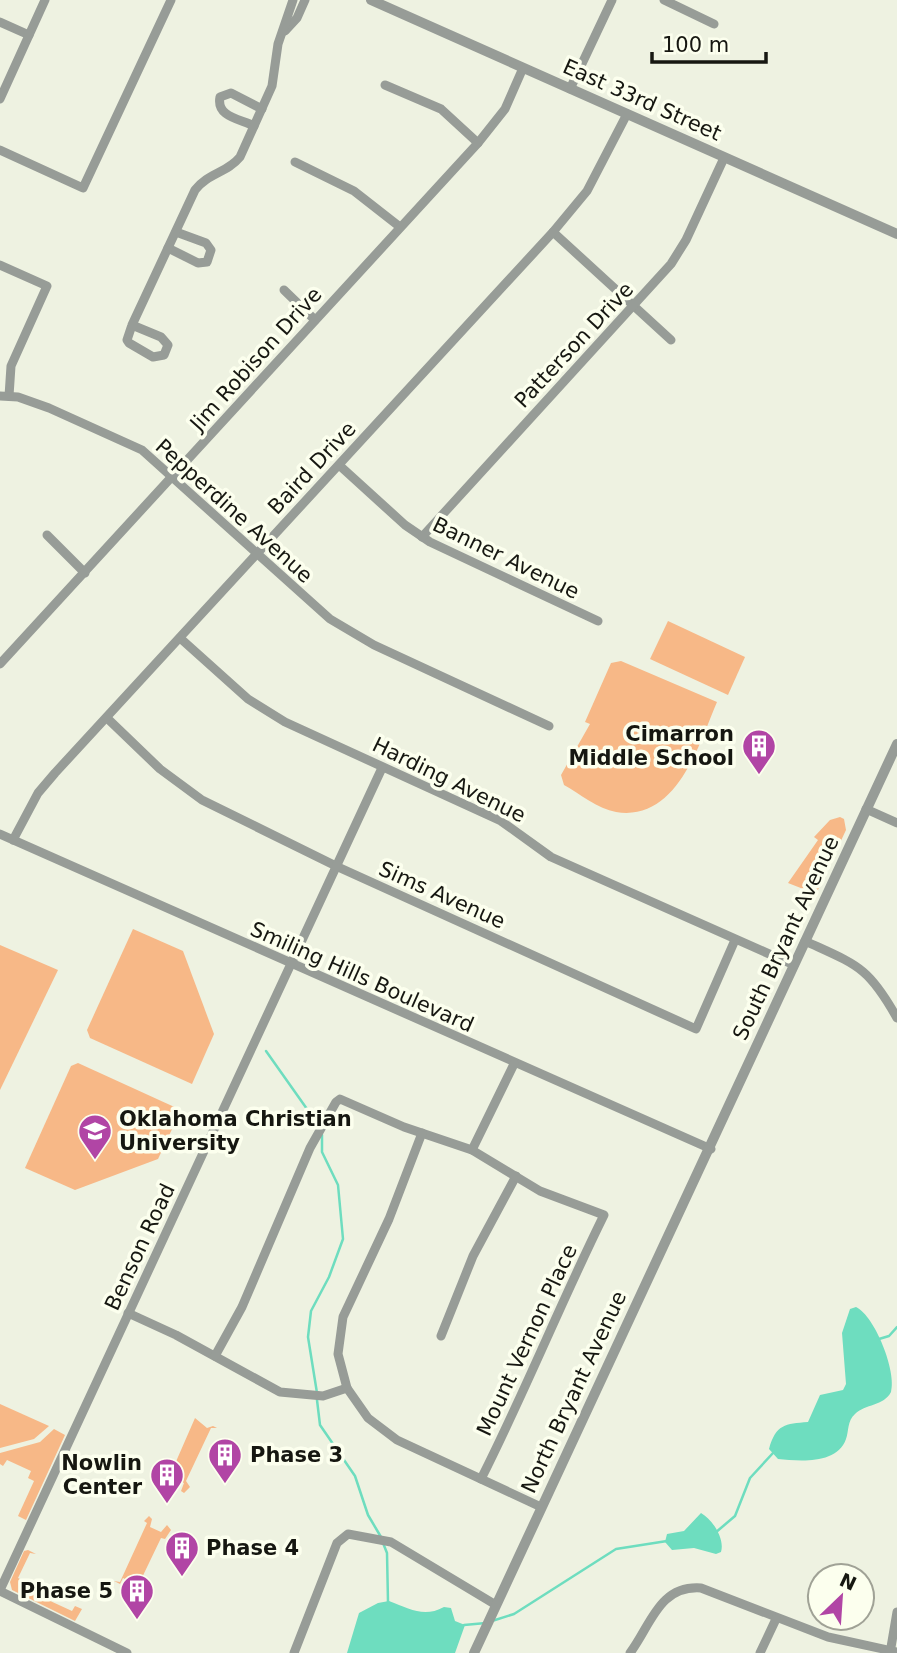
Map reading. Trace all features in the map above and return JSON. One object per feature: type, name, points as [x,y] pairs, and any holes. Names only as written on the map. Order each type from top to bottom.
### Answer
[{"type":"street","points":[[0,99],[45,0]]},
{"type":"street","points":[[0,150],[83,188],[171,0]]},
{"type":"street","points":[[132,325],[164,339],[168,345],[166,353],[161,357],[153,357],[129,343],[127,340],[132,325],[199,184],[233,166],[272,86],[278,44],[306,0]]},
{"type":"street","name":"East 33rd Street","points":[[371,0],[897,234]]},
{"type":"street","points":[[570,89],[612,0]]},
{"type":"street","points":[[664,0],[714,24]]},
{"type":"street","points":[[291,4],[299,14]]},
{"type":"street","points":[[284,33],[291,4]]},
{"type":"street","points":[[0,22],[29,35]]},
{"type":"street","name":"Jim Robison Drive","points":[[0,664],[478,143],[505,109],[523,68]]},
{"type":"street","points":[[385,85],[441,109],[478,143]]},
{"type":"street","points":[[254,126],[223,113],[219,107],[220,97],[231,93],[262,109]]},
{"type":"street","name":"Baird Drive","points":[[13,840],[47,783],[553,232],[587,191],[627,114]]},
{"type":"street","name":"Patterson Drive","points":[[422,537],[634,306],[679,253],[724,158]]},
{"type":"street","points":[[295,162],[354,191],[400,227]]},
{"type":"street","points":[[168,248],[198,263],[207,262],[211,257],[211,250],[206,243],[176,232]]},
{"type":"street","points":[[553,232],[671,340]]},
{"type":"street","points":[[0,265],[47,286],[11,366],[4,396]]},
{"type":"street","points":[[284,290],[315,320]]},
{"type":"street","name":"Pepperdine Avenue","points":[[4,396],[49,408],[133,445],[173,476],[313,605],[350,632],[549,726]]},
{"type":"street","name":"Banner Avenue","points":[[339,465],[422,537],[598,621]]},
{"type":"street","points":[[47,535],[85,573]]},
{"type":"street","name":"Harding Avenue","points":[[180,638],[264,710],[382,768],[501,821],[551,857],[794,965]]},
{"type":"street","name":"Sims Avenue","points":[[107,719],[160,769],[202,800],[338,867],[696,1028],[734,940]]},
{"type":"street","name":"South Bryant Avenue","points":[[711,1149],[897,744]]},
{"type":"street","name":"Benson Road","points":[[0,1590],[382,768]]},
{"type":"street","points":[[866,809],[897,823]]},
{"type":"street","name":"Smiling Hills Boulevard","points":[[0,834],[711,1149]]},
{"type":"street","points":[[805,941],[865,971],[875,980],[895,1013]]},
{"type":"street","points":[[472,1150],[514,1064]]},
{"type":"street","points":[[215,1356],[242,1307],[310,1148],[332,1107],[341,1099],[422,1133],[472,1150],[516,1176],[474,1256],[441,1336]]},
{"type":"street","points":[[422,1133],[393,1209],[342,1317],[338,1354],[346,1388],[368,1418],[387,1434],[541,1507]]},
{"type":"street","name":"North Bryant Avenue","points":[[476,1652],[541,1507],[711,1149]]},
{"type":"street","name":"Mount Vernon Place","points":[[481,1479],[522,1398],[564,1297],[604,1215],[566,1202],[516,1176]]},
{"type":"street","points":[[128,1313],[280,1392],[323,1396],[346,1388]]},
{"type":"street","points":[[294,1653],[304,1633],[319,1581],[337,1543],[344,1535],[354,1534],[391,1542],[496,1605]]},
{"type":"street","points":[[630,1653],[662,1603],[680,1589],[701,1588],[828,1637],[893,1652],[897,1612]]},
{"type":"street","points":[[0,1590],[127,1653]]},
{"type":"street","points":[[760,1653],[776,1619]]},
{"type":"shaded area","points":[[668,621],[745,657],[728,695],[650,659]]},
{"type":"shaded area","points":[[621,661],[717,702],[683,776],[670,793],[655,805],[637,812],[616,812],[603,808],[564,785],[561,775],[590,724],[585,722],[611,663]]},
{"type":"shaded area","points":[[840,817],[844,819],[846,830],[816,894],[788,883],[818,840],[814,837],[830,820]]},
{"type":"shaded area","points":[[133,929],[183,951],[214,1034],[192,1084],[90,1038],[87,1030]]},
{"type":"shaded area","points":[[0,945],[58,970],[0,1090]]},
{"type":"shaded area","points":[[78,1063],[181,1110],[158,1159],[75,1190],[25,1168],[71,1066]]},
{"type":"shaded area","points":[[856,1307],[870,1321],[883,1345],[891,1372],[891,1392],[884,1400],[852,1417],[846,1439],[835,1453],[816,1459],[778,1459],[769,1449],[778,1430],[787,1425],[808,1422],[820,1395],[843,1390],[846,1384],[842,1333],[850,1309]]},
{"type":"shaded area","points":[[0,1404],[49,1426],[34,1439],[0,1448]]},
{"type":"shaded area","points":[[195,1418],[207,1428],[213,1426],[217,1428],[211,1428],[186,1481],[190,1487],[184,1493],[181,1491],[184,1483],[171,1477],[166,1485],[163,1478],[171,1473]]},
{"type":"shaded area","points":[[54,1429],[65,1435],[26,1520],[18,1516],[34,1481],[28,1478],[31,1471],[7,1460],[3,1466],[0,1464],[0,1453],[40,1442]]},
{"type":"shaded area","points":[[701,1513],[717,1530],[721,1552],[716,1554],[694,1548],[672,1550],[665,1542],[667,1534],[684,1531]]},
{"type":"shaded area","points":[[149,1516],[152,1519],[150,1527],[161,1532],[167,1525],[171,1530],[165,1539],[161,1538],[137,1588],[143,1591],[141,1593],[135,1591],[137,1585],[123,1578],[120,1584],[114,1581],[120,1582],[147,1523],[144,1521]]},
{"type":"shaded area","points":[[24,1551],[36,1554],[30,1553],[18,1578],[24,1581],[22,1588],[72,1611],[75,1606],[82,1609],[75,1621],[12,1590],[10,1582]]},
{"type":"shaded area","points":[[389,1601],[423,1612],[451,1608],[455,1621],[465,1625],[455,1653],[347,1653],[359,1613],[378,1603]]},
{"type":"waterway","points":[[266,1051],[319,1126]]},
{"type":"waterway","points":[[317,1393],[308,1337],[311,1311],[329,1277],[343,1239],[338,1185],[322,1152],[322,1135]]},
{"type":"waterway","points":[[879,1339],[889,1336],[897,1327]]},
{"type":"waterway","points":[[317,1400],[320,1425],[355,1476],[368,1515],[381,1537]]},
{"type":"waterway","points":[[715,1533],[735,1516],[750,1478],[773,1453]]},
{"type":"waterway","points":[[492,1621],[514,1614],[616,1549],[667,1541]]},
{"type":"waterway","points":[[383,1543],[387,1553],[388,1602]]},
{"type":"waterway","points":[[464,1625],[486,1623]]},
{"type":"place","name":"Cimarron Middle School","points":[[759,776]]},
{"type":"place","name":"Oklahoma Christian University","points":[[95,1161]]},
{"type":"place","name":"Phase 3","points":[[225,1485]]},
{"type":"place","name":"Nowlin Center","points":[[167,1505]]},
{"type":"place","name":"Phase 4","points":[[182,1578]]},
{"type":"place","name":"Phase 5","points":[[137,1621]]}]
